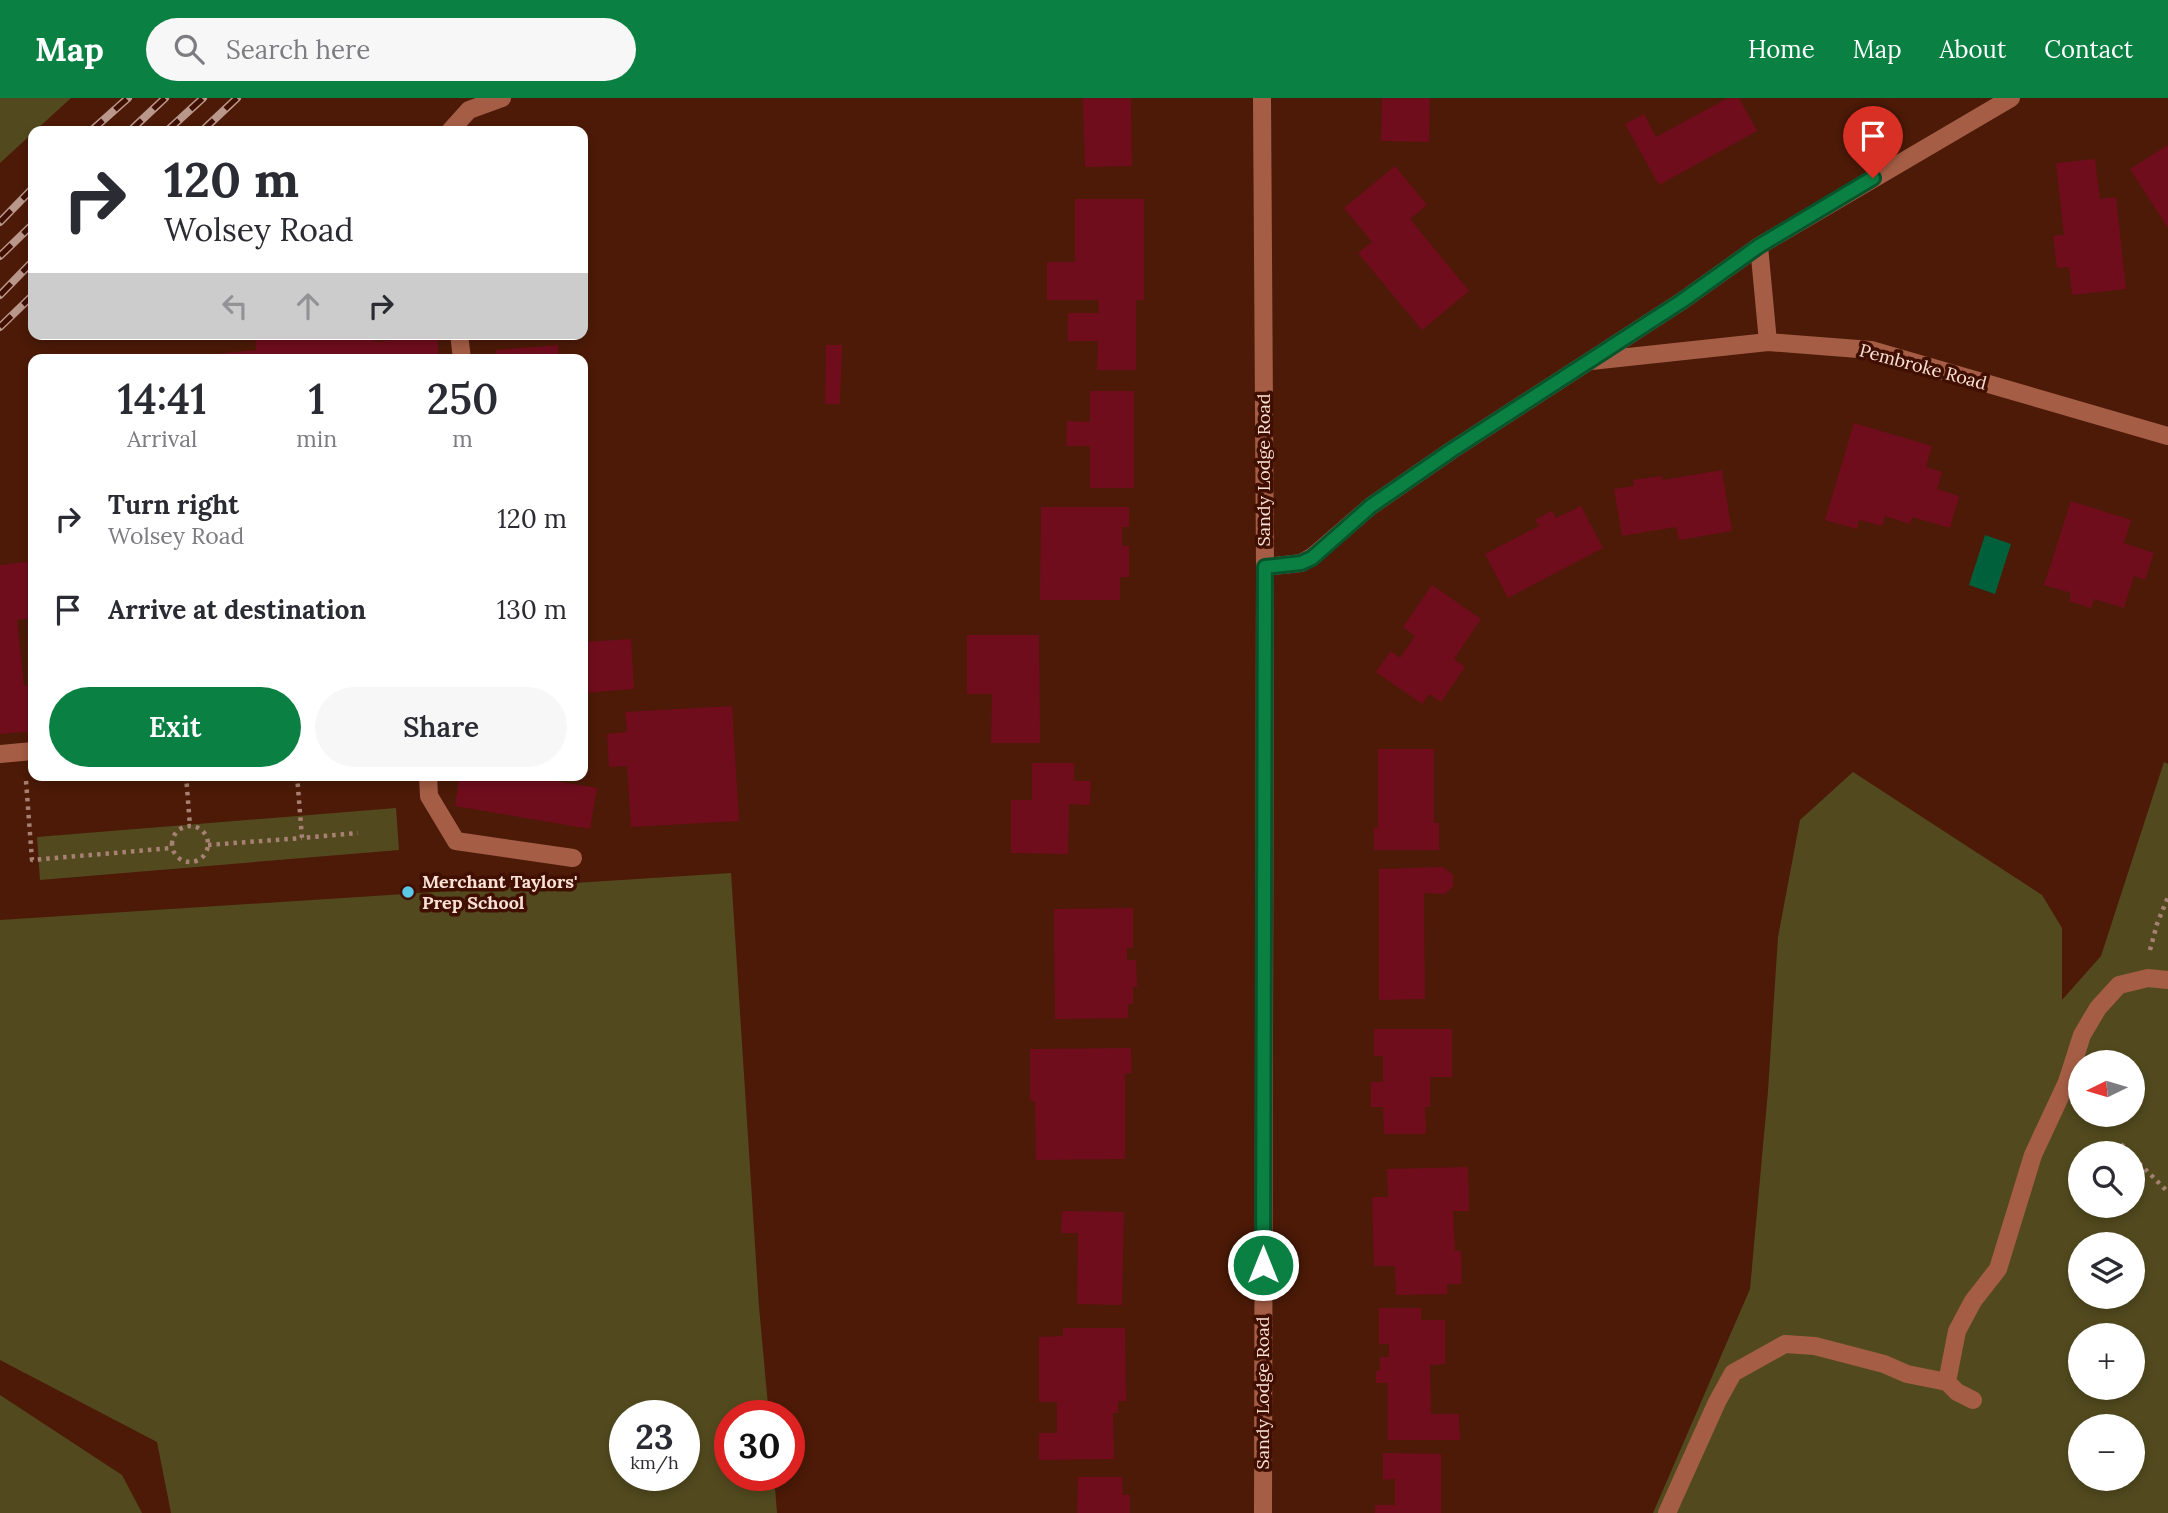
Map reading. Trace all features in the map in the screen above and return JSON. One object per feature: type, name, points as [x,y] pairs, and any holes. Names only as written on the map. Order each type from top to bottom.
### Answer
[{"type":"street","points":[[455,126],[469,110],[502,98]]},
{"type":"street","name":"Sandy Lodge Road","points":[[1262,98],[1265,567],[1263,1513]]},
{"type":"street","points":[[1265,567],[1301,563],[1312,558],[1371,506],[1452,450],[1682,301],[1759,246],[2011,98]]},
{"type":"street","points":[[1759,246],[1768,342]]},
{"type":"street","name":"Pembroke Road","points":[[1588,361],[1768,342],[1871,350],[2168,436]]},
{"type":"street","points":[[0,754],[28,751]]},
{"type":"street","points":[[428,781],[429,796],[456,841],[573,858]]},
{"type":"street","points":[[1947,1382],[1957,1331],[1973,1301],[1998,1269],[2033,1155],[2067,1082],[2082,1035],[2098,1008],[2119,985],[2148,978],[2168,979]]},
{"type":"street","points":[[1667,1513],[1717,1402],[1733,1373],[1785,1343],[1815,1346],[1884,1364],[1906,1374],[1947,1382],[1973,1400]]},
{"type":"path","points":[[29,781],[32,860],[172,848]]},
{"type":"path","points":[[186,781],[190,826]]},
{"type":"path","points":[[297,781],[302,838]]},
{"type":"path","points":[[190,826],[201,830],[208,845],[204,856],[195,862],[178,858],[172,848],[176,833],[190,826]]},
{"type":"path","points":[[208,845],[358,833]]},
{"type":"path","points":[[2148,978],[2151,947],[2168,897]]},
{"type":"path","points":[[2145,1168],[2168,1192]]},
{"type":"shaded area","points":[[0,98],[71,98],[40,126],[28,126],[28,137],[0,163]]},
{"type":"shaded area","points":[[1985,535],[2011,544],[1995,594],[1969,585]]},
{"type":"shaded area","points":[[2164,762],[2168,764],[2168,1513],[1653,1513],[1750,1289],[1768,1091],[1778,937],[1800,820],[1853,772],[2042,895],[2062,928],[2062,1000],[2101,956]]},
{"type":"shaded area","points":[[396,808],[399,850],[40,880],[37,837]]},
{"type":"shaded area","points":[[731,873],[768,1400],[714,1400],[714,1491],[775,1491],[777,1513],[171,1513],[157,1442],[0,1360],[0,920]]},
{"type":"shaded area","points":[[0,1395],[122,1475],[142,1513],[0,1513]]},
{"type":"building","points":[[1083,98],[1131,98],[1132,166],[1085,167]]},
{"type":"building","points":[[1382,98],[1430,98],[1429,142],[1381,141]]},
{"type":"building","points":[[1728,98],[1739,98],[1757,131],[1659,185],[1625,124],[1644,114],[1656,137]]},
{"type":"building","points":[[2168,145],[2168,228],[2130,169]]},
{"type":"building","points":[[2095,159],[2100,199],[2116,197],[2126,289],[2072,295],[2069,267],[2057,268],[2053,236],[2064,235],[2056,163]]},
{"type":"building","points":[[1395,166],[1427,205],[1410,219],[1469,291],[1422,330],[1358,253],[1372,242],[1344,208]]},
{"type":"building","points":[[1075,199],[1144,199],[1144,300],[1136,300],[1136,370],[1097,370],[1098,341],[1068,341],[1068,313],[1099,313],[1098,300],[1047,300],[1047,262],[1075,262]]},
{"type":"building","points":[[255,340],[437,340],[439,354],[217,354],[256,350]]},
{"type":"building","points":[[558,345],[559,354],[496,354],[496,350]]},
{"type":"building","points":[[826,345],[842,345],[840,404],[825,404]]},
{"type":"building","points":[[1090,391],[1134,391],[1134,488],[1090,488],[1090,446],[1066,446],[1067,421],[1090,422]]},
{"type":"building","points":[[1854,423],[1932,446],[1926,467],[1942,472],[1937,489],[1959,496],[1950,528],[1912,517],[1910,524],[1885,516],[1882,526],[1859,520],[1857,529],[1825,520]]},
{"type":"building","points":[[1722,470],[1732,531],[1679,540],[1676,527],[1622,536],[1614,489],[1634,486],[1633,480],[1662,476],[1662,480]]},
{"type":"building","points":[[2071,501],[2131,520],[2124,543],[2154,553],[2145,580],[2134,576],[2124,608],[2094,599],[2091,608],[2069,601],[2071,593],[2044,585]]},
{"type":"building","points":[[1581,506],[1603,548],[1508,598],[1485,554],[1539,526],[1535,520],[1552,511],[1556,518]]},
{"type":"building","points":[[1041,507],[1129,507],[1129,527],[1122,527],[1122,546],[1129,546],[1129,577],[1120,577],[1120,600],[1040,600]]},
{"type":"building","points":[[28,562],[28,619],[17,620],[24,686],[28,686],[28,731],[0,734],[0,565]]},
{"type":"building","points":[[1432,585],[1481,619],[1454,659],[1465,667],[1441,702],[1429,694],[1422,704],[1376,672],[1391,651],[1400,658],[1415,636],[1403,627]]},
{"type":"building","points":[[967,635],[1039,635],[1040,743],[991,743],[992,694],[967,694]]},
{"type":"building","points":[[631,639],[634,689],[588,693],[588,642]]},
{"type":"building","points":[[732,706],[739,821],[631,827],[627,766],[609,767],[607,734],[627,732],[625,712]]},
{"type":"building","points":[[1378,749],[1434,749],[1434,823],[1439,823],[1439,850],[1374,850],[1374,828],[1378,828]]},
{"type":"building","points":[[1032,763],[1074,763],[1074,781],[1091,781],[1090,805],[1069,804],[1068,854],[1011,853],[1011,800],[1032,800]]},
{"type":"building","points":[[459,781],[554,781],[597,788],[590,829],[455,806]]},
{"type":"building","points":[[1443,867],[1453,875],[1453,886],[1445,894],[1424,893],[1425,999],[1379,1000],[1379,869]]},
{"type":"building","points":[[1133,908],[1133,948],[1127,947],[1127,960],[1136,960],[1137,987],[1133,987],[1133,1004],[1128,1004],[1128,1018],[1055,1019],[1054,909]]},
{"type":"building","points":[[1374,1029],[1452,1029],[1452,1077],[1430,1077],[1430,1107],[1425,1107],[1426,1134],[1384,1134],[1383,1107],[1371,1107],[1371,1082],[1383,1082],[1383,1056],[1374,1056]]},
{"type":"building","points":[[1131,1048],[1132,1073],[1125,1073],[1125,1159],[1036,1160],[1035,1101],[1030,1101],[1030,1049]]},
{"type":"building","points":[[1468,1167],[1469,1211],[1453,1211],[1455,1251],[1461,1250],[1462,1284],[1447,1284],[1447,1294],[1396,1295],[1395,1266],[1374,1266],[1372,1197],[1388,1197],[1387,1169]]},
{"type":"building","points":[[1062,1211],[1124,1212],[1122,1305],[1077,1304],[1078,1233],[1061,1233]]},
{"type":"building","points":[[1379,1308],[1421,1308],[1421,1320],[1445,1320],[1445,1364],[1430,1365],[1431,1414],[1459,1414],[1460,1440],[1388,1440],[1388,1383],[1376,1383],[1376,1371],[1380,1371],[1380,1357],[1389,1357],[1389,1344],[1379,1344]]},
{"type":"building","points":[[1063,1328],[1125,1328],[1126,1401],[1118,1401],[1118,1413],[1113,1413],[1114,1459],[1039,1460],[1039,1433],[1057,1433],[1057,1402],[1039,1402],[1039,1337],[1063,1336]]},
{"type":"building","points":[[1383,1453],[1441,1454],[1441,1513],[1375,1513],[1375,1505],[1395,1505],[1395,1479],[1383,1480]]},
{"type":"building","points":[[1078,1477],[1122,1477],[1123,1495],[1130,1495],[1130,1513],[1077,1513]]},
{"type":"railway","points":[[97,126],[128,98]]},
{"type":"railway","points":[[135,126],[165,98]]},
{"type":"railway","points":[[172,126],[203,98]]},
{"type":"railway","points":[[207,126],[237,98]]},
{"type":"railway","points":[[0,222],[28,193]]},
{"type":"railway","points":[[0,256],[28,229]]},
{"type":"railway","points":[[0,295],[28,266]]},
{"type":"railway","points":[[0,327],[28,300]]},
{"type":"place","name":"Merchant Taylors' Prep School","points":[[408,892]]},
{"type":"route","points":[[1263,1265],[1265,567],[1301,563],[1312,558],[1371,506],[1452,450],[1682,301],[1759,246],[1873,178]]}]
